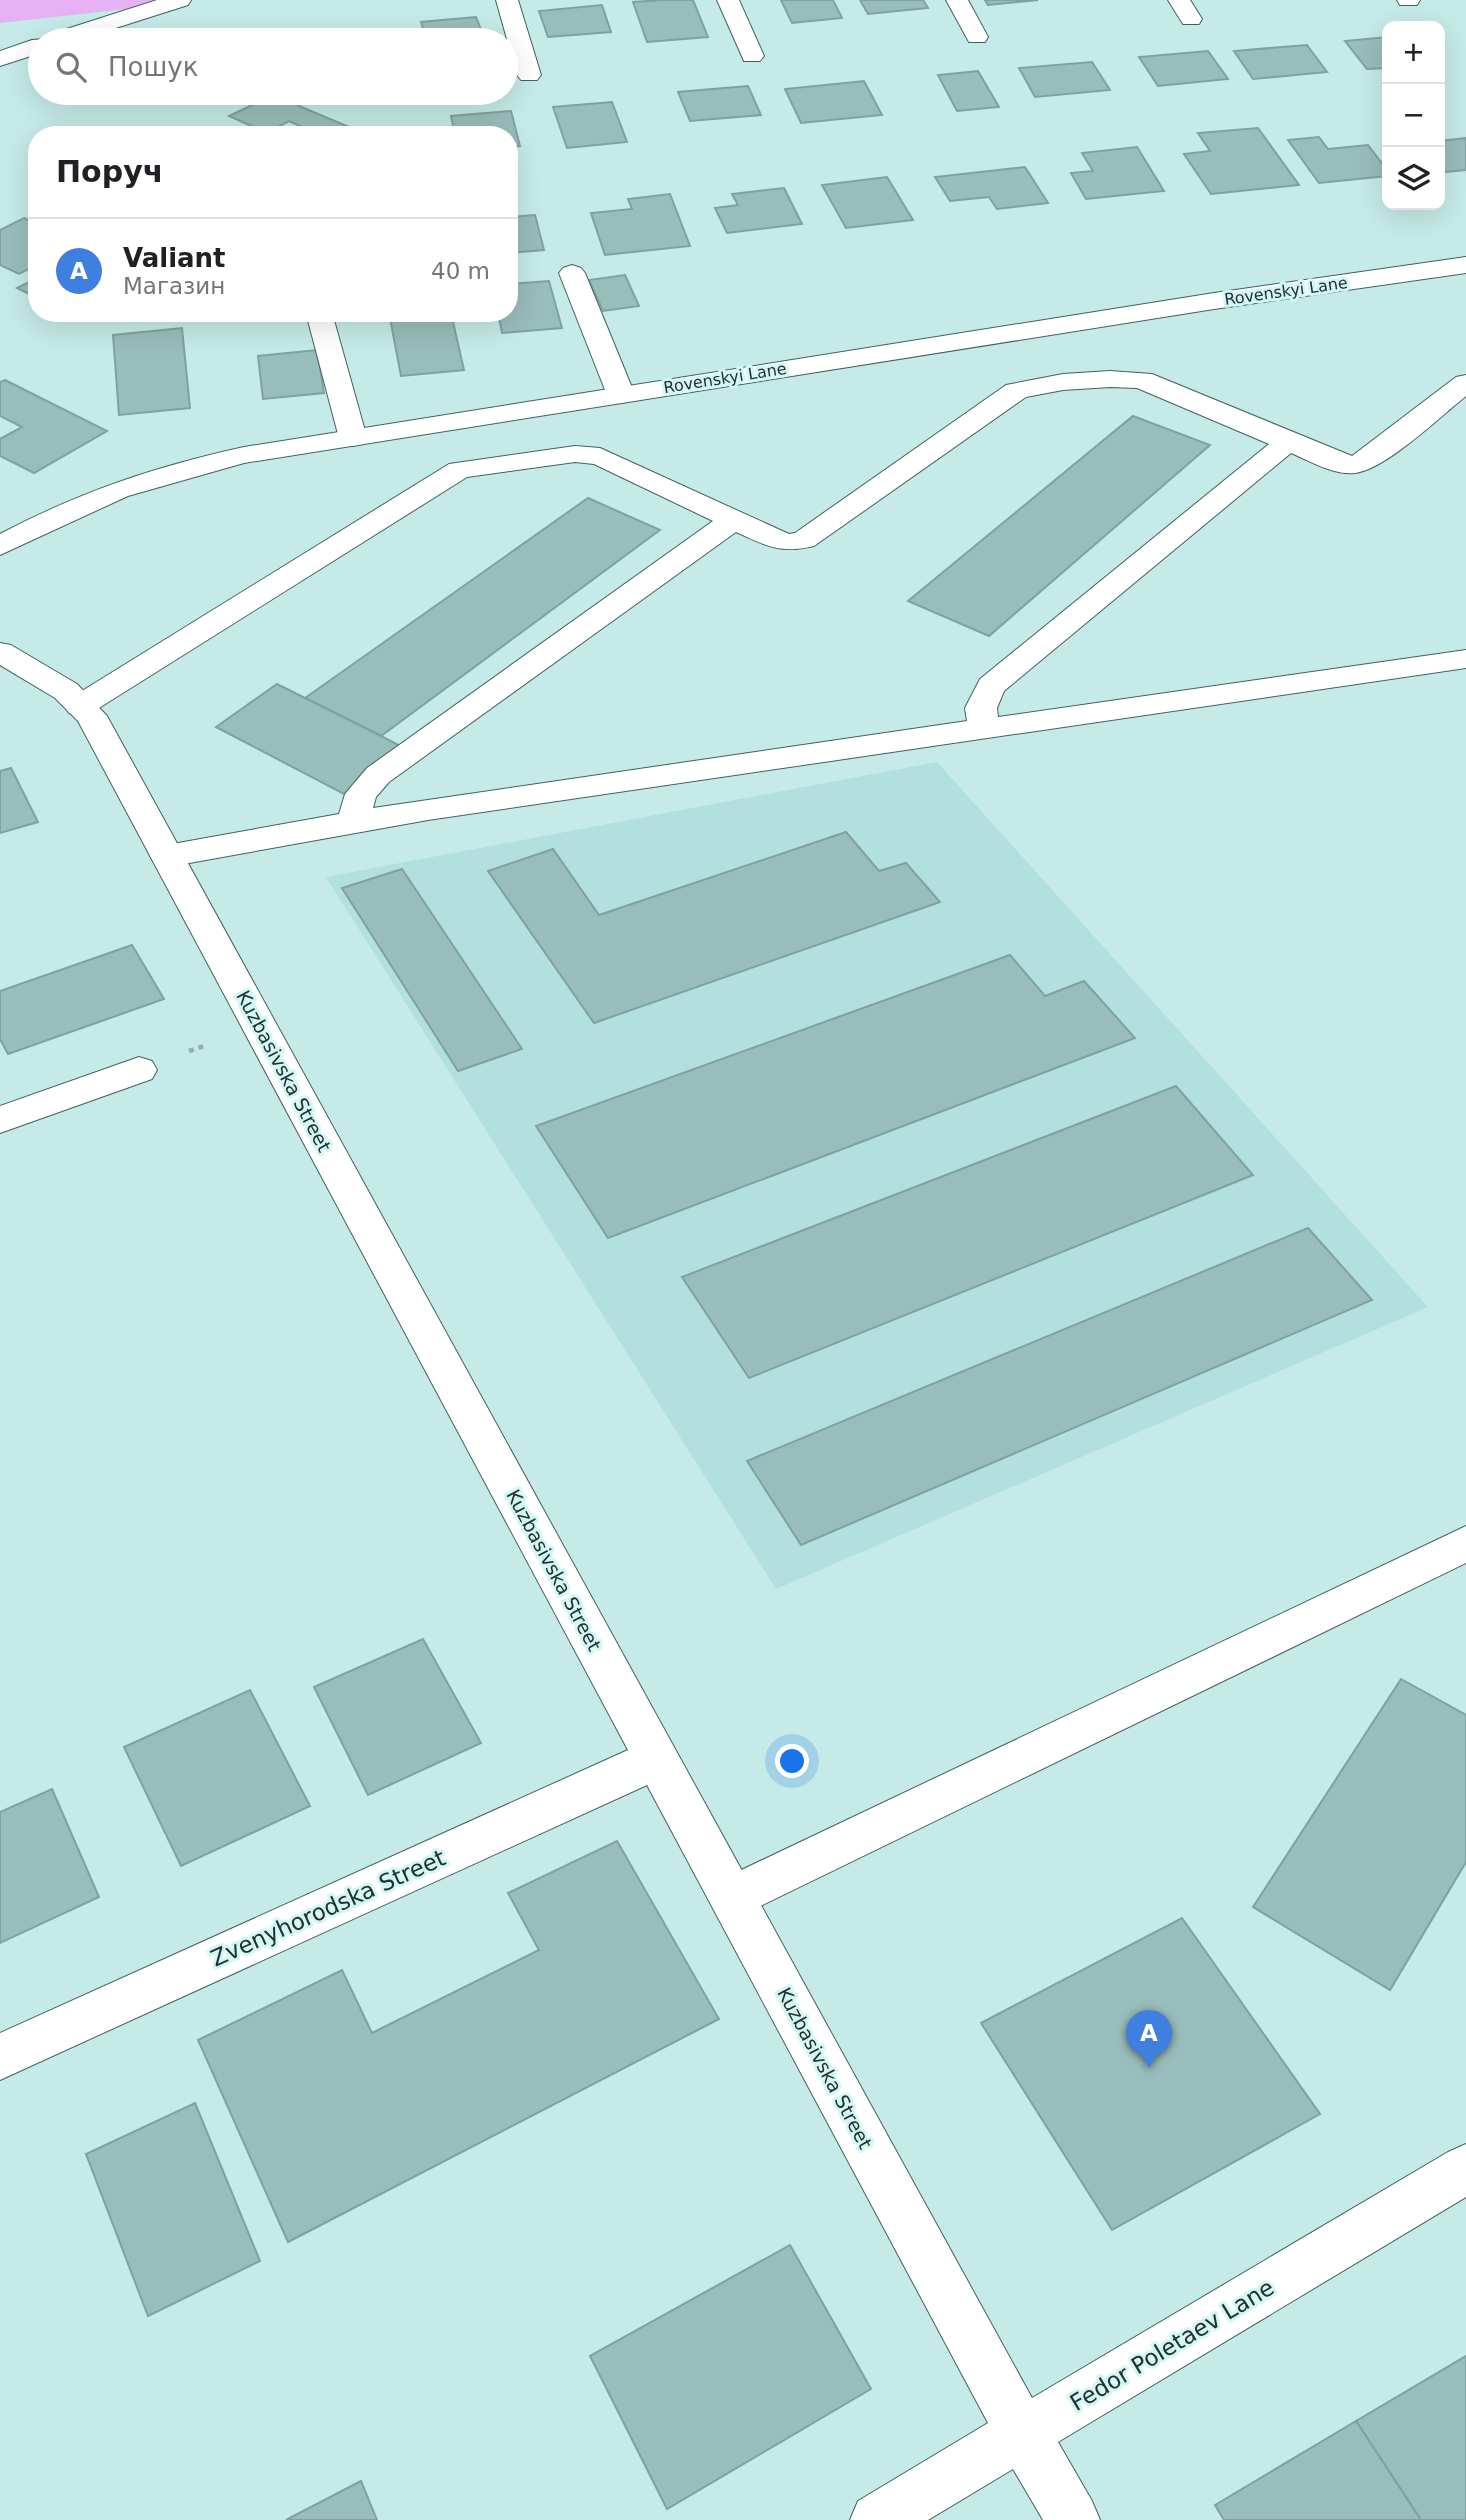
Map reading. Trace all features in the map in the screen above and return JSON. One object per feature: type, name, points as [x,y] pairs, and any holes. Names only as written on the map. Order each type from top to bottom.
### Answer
[{"type":"street","points":[[93,28],[180,0]]},
{"type":"street","points":[[507,0],[515,28]]},
{"type":"street","points":[[728,0],[752,56]]},
{"type":"street","points":[[957,0],[977,37]]},
{"type":"street","points":[[518,38],[529,75]]},
{"type":"street","points":[[0,59],[28,49]]},
{"type":"street","name":"Rovenskyi Lane","points":[[0,546],[77,507],[129,486],[185,468],[244,455],[1214,301],[1466,265]]},
{"type":"street","points":[[572,273],[621,395]]},
{"type":"street","points":[[321,322],[353,438]]},
{"type":"street","points":[[80,706],[460,470],[575,454],[600,456],[774,539],[788,543],[804,540],[1016,391],[1050,383],[1110,378],[1142,380],[1336,462],[1353,465],[1367,461],[1466,383]]},
{"type":"street","points":[[983,728],[981,708],[991,687],[1288,442]]},
{"type":"street","points":[[353,822],[362,794],[378,775],[734,520]]},
{"type":"street","name":"Kuzbasivska Street","points":[[0,652],[65,691],[91,716],[1023,2434],[1073,2520]]},
{"type":"street","points":[[167,856],[442,807],[1466,659]]},
{"type":"street","points":[[0,1120],[139,1070]]},
{"type":"street","points":[[732,1897],[1466,1543]]},
{"type":"street","name":"Zvenyhorodska Street","points":[[0,2057],[656,1759]]},
{"type":"street","name":"Fedor Poletaev Lane","points":[[877,2520],[1466,2169]]},
{"type":"path","points":[[139,1070],[258,1026]]},
{"type":"shaded area","points":[[0,0],[157,0],[135,8],[0,23]]},
{"type":"shaded area","points":[[937,762],[1428,1307],[776,1589],[326,877]]},
{"type":"building","points":[[693,0],[708,37],[647,42],[633,2]]},
{"type":"building","points":[[781,0],[833,0],[842,18],[792,23]]},
{"type":"building","points":[[860,0],[923,0],[928,8],[868,14]]},
{"type":"building","points":[[985,0],[1038,0],[988,5]]},
{"type":"building","points":[[602,5],[611,32],[548,37],[539,11]]},
{"type":"building","points":[[476,17],[480,28],[423,28],[421,22]]},
{"type":"building","points":[[1382,37],[1382,68],[1367,69],[1345,41]]},
{"type":"building","points":[[1307,45],[1327,72],[1253,79],[1234,51]]},
{"type":"building","points":[[1208,51],[1228,79],[1158,86],[1139,57]]},
{"type":"building","points":[[1092,62],[1110,90],[1035,97],[1019,68]]},
{"type":"building","points":[[978,71],[999,107],[957,111],[938,75]]},
{"type":"building","points":[[864,81],[882,115],[801,123],[785,89]]},
{"type":"building","points":[[748,86],[761,115],[690,121],[678,92]]},
{"type":"building","points":[[612,102],[627,142],[567,148],[553,107]]},
{"type":"building","points":[[252,105],[297,105],[347,126],[300,126],[289,121],[280,126],[251,126],[229,116]]},
{"type":"building","points":[[511,111],[515,126],[453,126],[451,116]]},
{"type":"building","points":[[1258,128],[1299,185],[1211,194],[1184,154],[1210,151],[1198,133]]},
{"type":"building","points":[[1319,137],[1328,149],[1368,145],[1382,163],[1382,177],[1319,183],[1288,140]]},
{"type":"building","points":[[1466,138],[1466,170],[1446,172],[1445,140]]},
{"type":"building","points":[[1137,147],[1164,191],[1086,199],[1071,173],[1093,171],[1082,153]]},
{"type":"building","points":[[1025,167],[1048,203],[997,209],[989,197],[950,201],[935,177]]},
{"type":"building","points":[[887,177],[913,220],[846,228],[822,185]]},
{"type":"building","points":[[784,188],[802,224],[727,233],[715,208],[738,205],[732,194]]},
{"type":"building","points":[[670,194],[690,246],[605,255],[591,213],[632,209],[628,199]]},
{"type":"building","points":[[535,215],[544,250],[518,252],[518,216]]},
{"type":"building","points":[[24,218],[28,220],[28,270],[19,274],[0,265],[0,230]]},
{"type":"building","points":[[625,275],[639,306],[603,311],[589,280]]},
{"type":"building","points":[[549,281],[562,328],[502,333],[500,322],[518,322],[518,283]]},
{"type":"building","points":[[28,282],[28,294],[17,288]]},
{"type":"building","points":[[391,322],[453,322],[464,370],[401,376]]},
{"type":"building","points":[[182,328],[190,408],[119,415],[113,335]]},
{"type":"building","points":[[317,350],[324,393],[263,399],[258,356]]},
{"type":"building","points":[[5,380],[107,431],[34,473],[0,456],[0,439],[22,427],[0,416],[0,382]]},
{"type":"building","points":[[1133,416],[1210,445],[989,636],[908,601]]},
{"type":"building","points":[[588,498],[660,530],[381,736],[305,698]]},
{"type":"building","points":[[277,684],[408,750],[348,796],[216,727]]},
{"type":"building","points":[[11,768],[38,822],[0,833],[0,771]]},
{"type":"building","points":[[846,832],[879,871],[906,863],[940,902],[594,1023],[488,871],[553,849],[599,915]]},
{"type":"building","points":[[402,869],[522,1049],[458,1071],[342,888]]},
{"type":"building","points":[[132,945],[164,999],[8,1054],[0,1039],[0,991]]},
{"type":"building","points":[[1010,955],[1045,996],[1084,981],[1135,1038],[608,1238],[536,1126]]},
{"type":"building","points":[[1176,1086],[1253,1175],[749,1378],[682,1277]]},
{"type":"building","points":[[1308,1228],[1372,1300],[801,1545],[747,1461]]},
{"type":"building","points":[[423,1639],[481,1743],[368,1795],[314,1687]]},
{"type":"building","points":[[1401,1679],[1466,1715],[1466,1862],[1390,1990],[1253,1907]]},
{"type":"building","points":[[250,1690],[310,1806],[181,1866],[124,1747]]},
{"type":"building","points":[[52,1789],[99,1897],[0,1943],[0,1812]]},
{"type":"building","points":[[617,1841],[719,2019],[288,2242],[198,2040],[342,1970],[372,2033],[539,1950],[508,1893]]},
{"type":"building","points":[[1182,1918],[1320,2114],[1112,2230],[981,2023]]},
{"type":"building","points":[[195,2103],[260,2261],[148,2316],[86,2154]]},
{"type":"building","points":[[790,2245],[871,2389],[667,2509],[590,2356]]},
{"type":"building","points":[[1466,2356],[1466,2520],[1421,2520],[1356,2421]]},
{"type":"building","points":[[1356,2421],[1421,2520],[1224,2520],[1215,2505]]},
{"type":"building","points":[[361,2481],[377,2520],[286,2520]]},
{"type":"place","name":"Valiant","points":[[1149,2068]]}]
